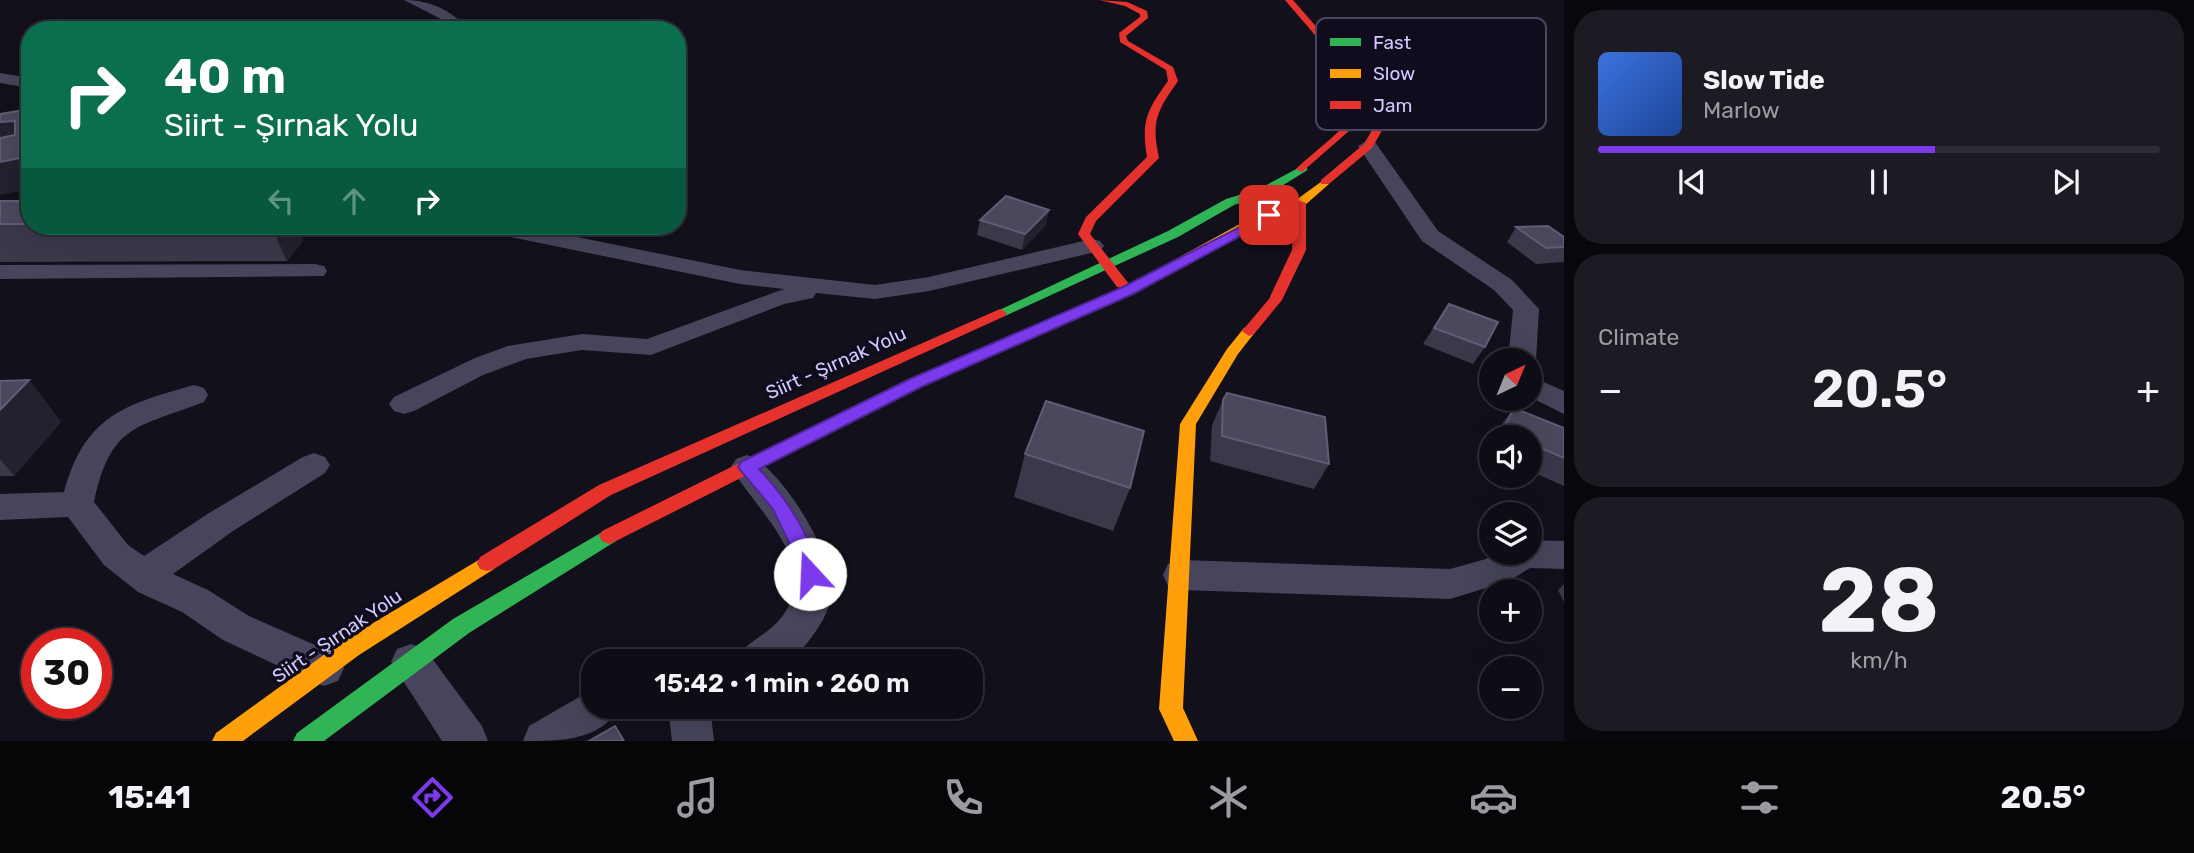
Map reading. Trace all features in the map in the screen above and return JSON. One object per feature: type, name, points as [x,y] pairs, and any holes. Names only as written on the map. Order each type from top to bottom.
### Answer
[{"type":"street","points":[[411,0],[454,21]]},
{"type":"street","points":[[1103,0],[1128,4],[1144,13],[1144,18],[1122,35],[1124,42],[1170,69],[1173,80],[1149,114],[1148,136],[1153,158],[1090,220],[1084,234],[1128,290]]},
{"type":"street","name":"Siirt - Şırnak Yolu","points":[[1289,0],[1316,31]]},
{"type":"street","points":[[0,78],[21,82]]},
{"type":"street","name":"Siirt - Şırnak Yolu","points":[[225,741],[351,648],[604,490],[1098,255],[1172,234],[1230,202],[1263,192],[1310,164],[1345,130]]},
{"type":"street","points":[[305,741],[461,626],[611,535],[915,383],[1128,290],[1242,228],[1300,203],[1368,146],[1377,130]]},
{"type":"street","points":[[1368,146],[1430,236],[1503,285],[1526,309],[1523,348]]},
{"type":"street","points":[[1263,192],[1300,203]]},
{"type":"street","points":[[1186,741],[1171,709],[1188,425],[1232,352],[1275,300],[1299,250],[1300,203]]},
{"type":"street","points":[[535,235],[740,277],[875,292],[1098,255]]},
{"type":"street","points":[[0,272],[315,271]]},
{"type":"street","points":[[404,404],[498,358],[584,342],[600,342],[634,350],[651,347],[778,298],[828,288]]},
{"type":"street","points":[[1542,392],[1564,404]]},
{"type":"street","points":[[77,504],[83,480],[97,446],[114,427],[194,395]]},
{"type":"street","points":[[144,575],[221,522],[314,465]]},
{"type":"street","points":[[747,467],[780,505],[806,557],[814,591],[798,628],[776,649]]},
{"type":"street","points":[[77,504],[116,555],[144,575],[195,601],[236,628],[324,668]]},
{"type":"street","points":[[0,508],[77,504]]},
{"type":"street","points":[[1181,575],[1450,584],[1496,571],[1524,554],[1564,555]]},
{"type":"street","points":[[411,662],[467,741]]},
{"type":"street","points":[[544,741],[581,718]]},
{"type":"street","points":[[690,719],[693,741]]},
{"type":"building","points":[[21,110],[21,158],[0,162],[0,138],[15,135],[15,121],[0,122],[0,114]]},
{"type":"building","points":[[1006,196],[1049,210],[1025,234],[980,220]]},
{"type":"building","points":[[0,201],[21,201],[21,224],[0,224]]},
{"type":"building","points":[[1548,226],[1564,237],[1564,247],[1546,248],[1516,227]]},
{"type":"building","points":[[1449,304],[1498,322],[1485,347],[1434,328]]},
{"type":"building","points":[[29,380],[0,410],[0,381]]},
{"type":"building","points":[[1227,393],[1325,417],[1329,464],[1222,436],[1223,400]]},
{"type":"building","points":[[1046,401],[1144,431],[1130,488],[1025,454]]},
{"type":"building","points":[[1512,411],[1522,411],[1564,428],[1564,458],[1542,448],[1542,425],[1505,425]]},
{"type":"building","points":[[615,726],[624,741],[589,741]]},
{"type":"traffic: fast","points":[[1000,313],[1173,234],[1230,202],[1263,192],[1302,169]]},
{"type":"traffic: fast","points":[[305,741],[461,626],[609,536]]},
{"type":"traffic: slow","points":[[969,360],[1128,291],[1242,228],[1300,203],[1325,182]]},
{"type":"traffic: slow","points":[[1186,741],[1171,709],[1188,424],[1232,352],[1249,331]]},
{"type":"traffic: slow","points":[[224,741],[351,648],[487,563]]},
{"type":"traffic: jam","points":[[1103,0],[1127,4],[1144,13],[1144,18],[1122,35],[1124,42],[1170,69],[1173,81],[1151,116],[1149,133],[1153,158],[1090,220],[1084,234],[1122,284]]},
{"type":"traffic: jam","points":[[1289,0],[1316,31]]},
{"type":"traffic: jam","points":[[1302,169],[1344,130]]},
{"type":"traffic: jam","points":[[1325,182],[1368,146],[1377,130]]},
{"type":"traffic: jam","points":[[1249,331],[1275,300],[1299,250],[1300,203],[1279,197]]},
{"type":"traffic: jam","points":[[487,563],[605,490],[1000,313]]},
{"type":"traffic: jam","points":[[609,536],[915,383],[969,360]]},
{"type":"route","points":[[810,574],[806,557],[780,505],[747,467],[915,383],[1128,290],[1269,215]]}]
